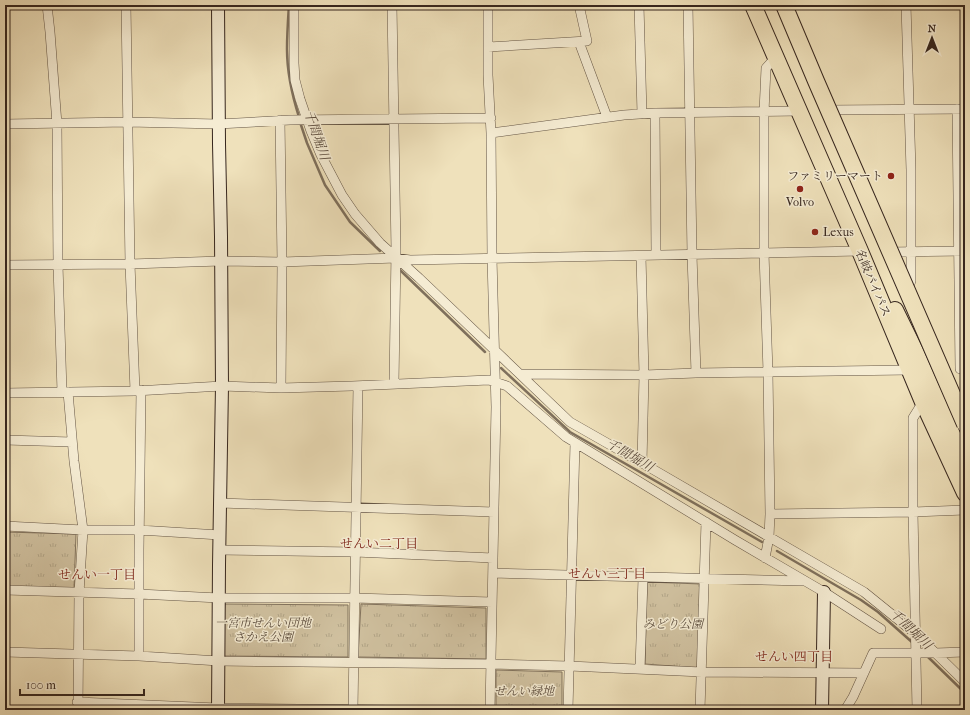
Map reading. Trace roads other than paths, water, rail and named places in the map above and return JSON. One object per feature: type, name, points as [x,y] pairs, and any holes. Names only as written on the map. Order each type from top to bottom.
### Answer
[{"type":"highway","name":"名岐バイパス","points":[[753,5],[860,251],[909,370],[965,494]]},
{"type":"highway","points":[[782,5],[825,110],[965,431]]},
{"type":"highway","points":[[782,5],[965,424]]},
{"type":"highway","points":[[860,251],[878,275],[915,351],[965,464]]},
{"type":"street","points":[[47,5],[57,124],[58,265],[65,392],[83,530],[79,593],[78,706],[388,710]]},
{"type":"street","points":[[126,5],[130,264],[138,391],[139,656]]},
{"type":"street","points":[[218,5],[218,124],[222,386],[218,709]]},
{"type":"street","points":[[294,5],[294,62],[296,80],[306,120],[321,155],[342,195],[355,214],[380,244],[420,278],[570,422],[864,592],[965,682]]},
{"type":"street","points":[[392,5],[396,258],[394,384]]},
{"type":"street","points":[[488,5],[488,75],[492,133],[492,258],[496,407],[490,710]]},
{"type":"street","points":[[488,47],[587,41],[579,5]]},
{"type":"street","points":[[639,5],[642,114]]},
{"type":"street","points":[[688,5],[692,255],[696,373]]},
{"type":"street","points":[[906,5],[911,170],[911,280],[906,294]]},
{"type":"street","points":[[579,42],[608,117]]},
{"type":"street","points":[[765,558],[770,537],[770,514],[768,372],[764,253],[764,112],[766,68],[776,57]]},
{"type":"street","points":[[825,110],[961,109],[963,369],[938,369]]},
{"type":"street","points":[[492,133],[608,117],[655,113],[799,111]]},
{"type":"street","points":[[655,113],[656,255]]},
{"type":"street","points":[[5,124],[128,122],[218,124],[280,120],[491,118]]},
{"type":"street","points":[[280,120],[282,262],[281,388]]},
{"type":"street","points":[[5,265],[130,264],[220,261],[282,262],[396,258],[410,260],[860,251]]},
{"type":"street","points":[[888,252],[962,251]]},
{"type":"street","points":[[641,256],[644,375],[642,463]]},
{"type":"street","points":[[520,374],[644,375],[909,370]]},
{"type":"street","points":[[5,393],[138,391],[222,386],[281,388],[358,386],[488,380],[507,386],[575,443],[824,592],[881,629]]},
{"type":"street","points":[[352,709],[358,386]]},
{"type":"street","points":[[917,710],[913,418],[923,402]]},
{"type":"street","points":[[5,440],[72,442]]},
{"type":"street","points":[[568,710],[575,443]]},
{"type":"street","points":[[220,503],[494,512]]},
{"type":"street","points":[[770,514],[965,510]]},
{"type":"street","points":[[700,710],[706,522]]},
{"type":"street","points":[[5,526],[83,530],[139,530],[220,535]]},
{"type":"street","points":[[219,550],[355,552],[493,558]]},
{"type":"street","points":[[493,573],[805,581]]},
{"type":"street","points":[[640,669],[643,578]]},
{"type":"street","points":[[5,590],[219,598],[354,598],[492,602]]},
{"type":"street","points":[[822,710],[824,592]]},
{"type":"street","points":[[5,652],[139,656],[219,661],[491,664],[702,672],[864,673]]},
{"type":"street","points":[[845,710],[853,697],[873,653],[965,652]]},
{"type":"waterway","name":"千間堀川","points":[[289,5],[287,58],[292,92],[299,117]]},
{"type":"waterway","name":"千間堀川","points":[[300,122],[307,143],[325,185],[350,222],[380,251]]},
{"type":"waterway","name":"千間堀川","points":[[400,270],[485,352]]},
{"type":"waterway","name":"千間堀川","points":[[501,368],[570,432],[762,542]]},
{"type":"waterway","name":"千間堀川","points":[[777,551],[861,600],[878,612],[913,643]]},
{"type":"waterway","name":"千間堀川","points":[[927,656],[965,693]]},
{"type":"place","name":"ファミリーマート","points":[[891,176]]},
{"type":"place","name":"Volvo","points":[[800,189]]},
{"type":"place","name":"Lexus","points":[[815,232]]},
{"type":"district","name":"せんい二丁目","points":[[379,543]]},
{"type":"district","name":"せんい三丁目","points":[[607,573]]},
{"type":"district","name":"せんい一丁目","points":[[97,574]]},
{"type":"district","name":"せんい四丁目","points":[[794,656]]},
{"type":"park label","name":"みどり公園","points":[[673,624]]},
{"type":"park label","name":"一宮市せんい団地 さかえ公園","points":[[263,630]]},
{"type":"park label","name":"せんい緑地","points":[[524,691]]}]
